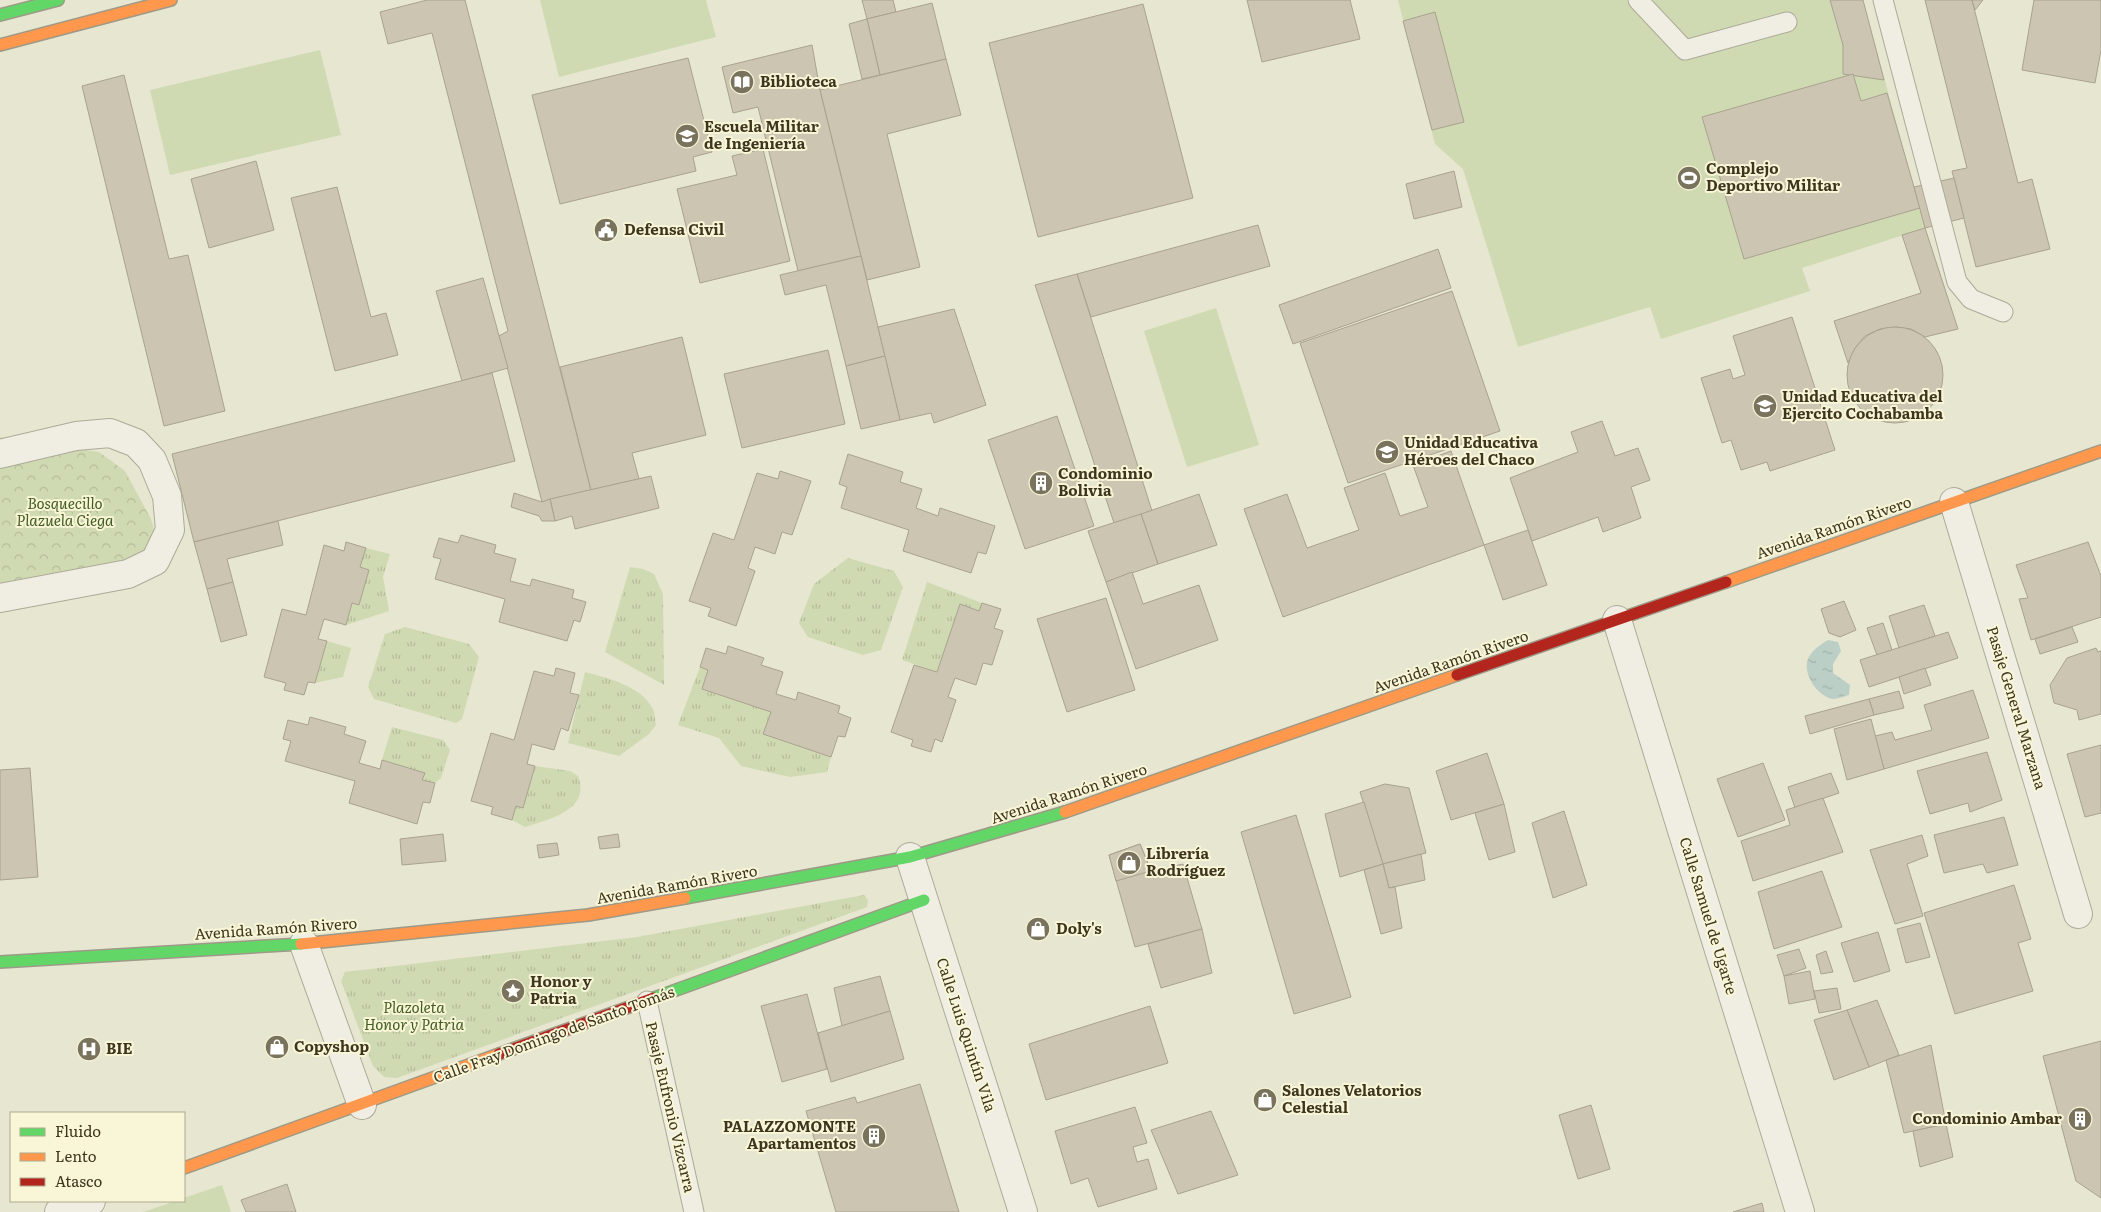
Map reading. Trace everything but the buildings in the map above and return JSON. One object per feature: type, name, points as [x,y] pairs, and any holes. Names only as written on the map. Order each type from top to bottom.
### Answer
[{"type":"street","points":[[0,15],[58,0]]},
{"type":"street","points":[[0,45],[171,0]]},
{"type":"street","points":[[0,454],[76,436],[110,433],[136,443],[152,460],[167,496],[170,530],[155,561],[128,574],[0,598]]},
{"type":"street","name":"Avenida Ramón Rivero","points":[[0,962],[304,944],[588,915],[792,880],[910,857],[1042,820],[2101,451]]},
{"type":"street","name":"Pasaje General Marzana","points":[[1954,502],[2078,914]]},
{"type":"street","name":"Calle Samuel de Ugarte","points":[[1617,620],[1800,1212]]},
{"type":"street","name":"Calle Luis Quintín Vila","points":[[910,857],[1023,1212]]},
{"type":"street","name":"Calle Fray Domingo de Santo Tomás","points":[[185,1168],[924,900]]},
{"type":"street","points":[[304,944],[362,1105]]},
{"type":"street","points":[[59,1212],[88,1202]]},
{"type":"lane","points":[[1638,0],[1685,50],[1787,22]]},
{"type":"lane","points":[[1883,0],[1957,282],[1971,299],[2003,312]]},
{"type":"lane","name":"Pasaje Eufronio Vizcarra","points":[[647,1001],[694,1212]]},
{"type":"green space","points":[[540,0],[706,0],[716,37],[559,77]]},
{"type":"green space","name":"Complejo Deportivo Militar","points":[[1398,0],[1863,0],[1925,228],[1802,268],[1810,291],[1661,339],[1650,307],[1518,347],[1463,169],[1435,144]]},
{"type":"green space","points":[[320,50],[341,135],[170,175],[150,90]]},
{"type":"green space","points":[[1216,308],[1259,445],[1187,467],[1144,331]]},
{"type":"green space","name":"Bosquecillo Plazuela Ciega","points":[[0,437],[99,452],[125,471],[151,519],[157,543],[148,558],[0,597]]},
{"type":"green space","points":[[366,548],[390,554],[383,577],[389,611],[346,625],[352,603],[359,605],[369,570],[360,567]]},
{"type":"green space","points":[[848,558],[894,571],[903,587],[881,650],[863,655],[808,637],[799,623],[814,584]]},
{"type":"green space","points":[[630,567],[643,569],[654,574],[663,594],[664,685],[605,652]]},
{"type":"green space","points":[[927,582],[982,603],[979,611],[960,604],[937,672],[902,660]]},
{"type":"green space","points":[[405,627],[469,644],[479,657],[462,719],[456,723],[374,699],[368,687],[385,634]]},
{"type":"green space","points":[[327,641],[351,648],[343,677],[315,683]]},
{"type":"green space","points":[[700,667],[708,670],[702,689],[771,712],[763,734],[831,757],[827,772],[790,777],[741,766],[719,738],[678,725]]},
{"type":"green space","points":[[585,672],[613,680],[641,694],[654,711],[656,725],[649,734],[619,756],[568,743]]},
{"type":"green space","points":[[392,727],[443,740],[450,750],[441,778],[435,783],[422,780],[424,773],[382,760]]},
{"type":"green space","points":[[535,766],[570,771],[578,776],[579,797],[574,805],[566,811],[525,827],[512,820],[516,806],[523,808]]},
{"type":"green space","name":"Plazoleta Honor y Patria","points":[[864,895],[868,900],[867,907],[397,1078],[384,1077],[373,1066],[341,981],[345,972],[637,937]]},
{"type":"green space","points":[[222,1185],[231,1212],[143,1212],[173,1202],[185,1202],[185,1198]]},
{"type":"water","points":[[1828,640],[1838,642],[1841,651],[1833,664],[1833,673],[1850,685],[1849,695],[1835,699],[1827,697],[1817,689],[1809,678],[1807,671],[1808,659],[1811,653]]},
{"type":"traffic: fast","points":[[0,15],[58,0]]},
{"type":"traffic: fast","points":[[685,898],[910,857],[1065,812]]},
{"type":"traffic: fast","points":[[654,998],[924,900]]},
{"type":"traffic: fast","points":[[0,962],[301,944]]},
{"type":"traffic: slow","points":[[0,45],[171,0]]},
{"type":"traffic: slow","points":[[1726,582],[2101,451]]},
{"type":"traffic: slow","points":[[1065,812],[1457,675]]},
{"type":"traffic: slow","points":[[301,944],[588,915],[685,898]]},
{"type":"traffic: slow","points":[[185,1168],[499,1054]]},
{"type":"traffic: jam","points":[[1457,675],[1726,582]]},
{"type":"traffic: jam","points":[[499,1054],[654,998]]},
{"type":"place","name":"Biblioteca","points":[[742,82]]},
{"type":"place","name":"Escuela Militar de Ingeniería","points":[[687,136]]},
{"type":"place","name":"Complejo Deportivo Militar","points":[[1689,178]]},
{"type":"place","name":"Defensa Civil","points":[[606,230]]},
{"type":"place","name":"Unidad Educativa del Ejercito Cochabamba","points":[[1765,406]]},
{"type":"place","name":"Unidad Educativa Héroes del Chaco","points":[[1387,452]]},
{"type":"place","name":"Condominio Bolivia","points":[[1041,483]]},
{"type":"place","name":"Librería Rodríguez","points":[[1129,863]]},
{"type":"place","name":"Doly's","points":[[1038,929]]},
{"type":"place","name":"Honor y Patria","points":[[513,991]]},
{"type":"place","name":"Copyshop","points":[[277,1047]]},
{"type":"place","name":"BIE","points":[[89,1049]]},
{"type":"place","name":"Salones Velatorios Celestial","points":[[1265,1100]]},
{"type":"place","name":"Condominio Ambar","points":[[2080,1119]]},
{"type":"place","name":"PALAZZOMONTE Apartamentos","points":[[874,1136]]}]
